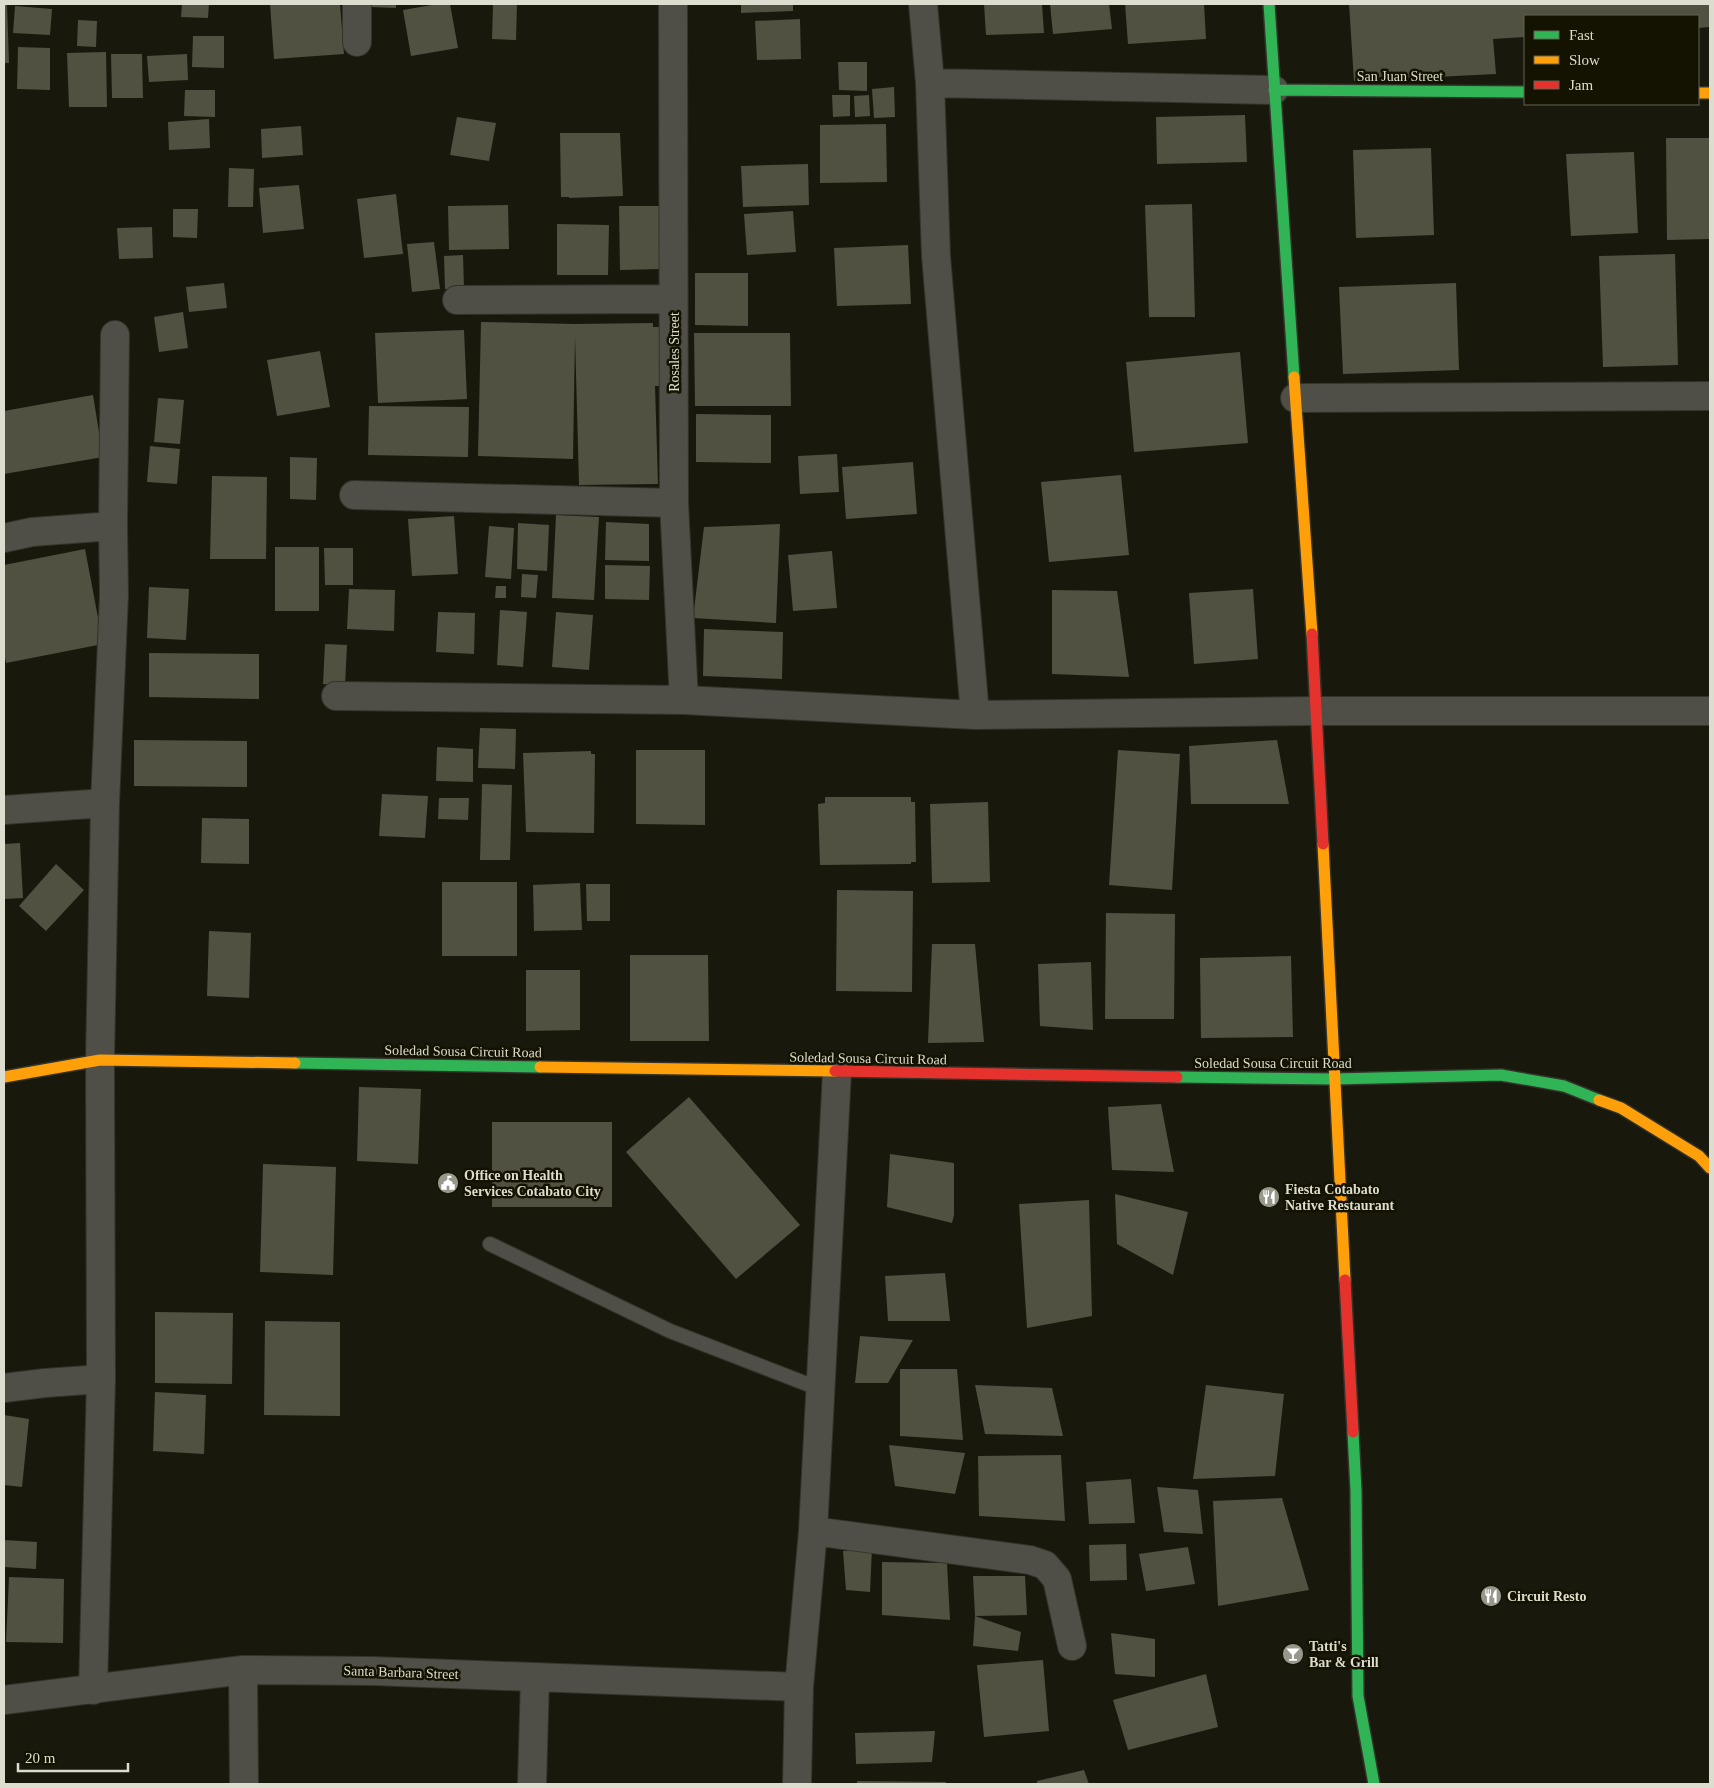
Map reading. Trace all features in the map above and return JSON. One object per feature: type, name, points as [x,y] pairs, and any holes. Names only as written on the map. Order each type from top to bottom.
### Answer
[{"type":"street","points":[[358,4],[358,42]]},
{"type":"street","name":"Rosales Street","points":[[673,4],[674,503],[684,700]]},
{"type":"street","points":[[924,4],[930,83],[936,256],[975,715]]},
{"type":"street","points":[[1269,4],[1317,711],[1356,1491],[1358,1696],[1374,1784]]},
{"type":"street","points":[[930,83],[1274,90]]},
{"type":"street","name":"San Juan Street","points":[[1274,90],[1524,92]]},
{"type":"street","points":[[457,300],[673,299]]},
{"type":"street","points":[[94,1690],[101,1379],[100,1060],[105,803],[114,595],[115,335]]},
{"type":"street","points":[[1295,398],[1710,396]]},
{"type":"street","points":[[354,495],[674,503]]},
{"type":"street","points":[[4,538],[32,532],[113,526]]},
{"type":"street","points":[[336,696],[684,700],[975,715],[1317,711],[1710,711]]},
{"type":"street","points":[[4,810],[105,803]]},
{"type":"street","name":"Soledad Sousa Circuit Road","points":[[4,1078],[100,1060],[1334,1079],[1501,1075],[1564,1086],[1621,1108],[1699,1156],[1710,1168]]},
{"type":"street","points":[[797,1784],[799,1687],[813,1531],[837,1072]]},
{"type":"street","points":[[4,1388],[45,1382],[101,1379]]},
{"type":"street","points":[[813,1531],[1030,1560],[1045,1565],[1056,1579],[1072,1646]]},
{"type":"street","points":[[243,1670],[244,1784]]},
{"type":"street","name":"Santa Barbara Street","points":[[4,1700],[243,1670],[373,1671],[799,1687]]},
{"type":"street","points":[[532,1784],[535,1678]]},
{"type":"lane","points":[[490,1244],[670,1330],[820,1388]]},
{"type":"building","points":[[4,4],[7,4],[9,63],[4,63]]},
{"type":"building","points":[[182,4],[209,4],[208,18],[181,17]]},
{"type":"building","points":[[270,4],[340,4],[344,54],[274,59]]},
{"type":"building","points":[[369,4],[396,4],[396,8],[369,7]]},
{"type":"building","points":[[438,4],[450,4],[458,48],[411,56],[403,10]]},
{"type":"building","points":[[493,4],[517,4],[516,40],[492,39]]},
{"type":"building","points":[[741,4],[793,4],[793,11],[741,13]]},
{"type":"building","points":[[984,4],[1042,4],[1044,33],[986,35]]},
{"type":"building","points":[[1050,4],[1109,4],[1112,29],[1053,34]]},
{"type":"building","points":[[1125,4],[1204,4],[1206,39],[1128,44]]},
{"type":"building","points":[[1349,4],[1710,4],[1710,27],[1699,28],[1699,15],[1524,15],[1524,37],[1493,39],[1496,74],[1354,81]]},
{"type":"building","points":[[15,6],[52,9],[50,35],[13,33]]},
{"type":"building","points":[[800,19],[801,59],[757,60],[755,21]]},
{"type":"building","points":[[78,20],[97,21],[96,47],[77,46]]},
{"type":"building","points":[[193,36],[224,36],[224,68],[192,67]]},
{"type":"building","points":[[18,47],[50,48],[50,90],[17,89]]},
{"type":"building","points":[[106,52],[107,107],[69,107],[67,53]]},
{"type":"building","points":[[111,54],[142,54],[143,98],[112,98]]},
{"type":"building","points":[[187,54],[188,80],[149,82],[147,56]]},
{"type":"building","points":[[838,62],[867,62],[867,91],[839,90]]},
{"type":"building","points":[[894,87],[895,117],[874,118],[872,89]]},
{"type":"building","points":[[185,90],[215,90],[215,117],[184,116]]},
{"type":"building","points":[[832,95],[850,95],[850,116],[833,117]]},
{"type":"building","points":[[869,95],[870,116],[855,117],[854,96]]},
{"type":"building","points":[[1245,115],[1247,162],[1157,164],[1156,117]]},
{"type":"building","points":[[457,117],[496,123],[489,161],[450,155]]},
{"type":"building","points":[[209,119],[210,148],[169,150],[168,122]]},
{"type":"building","points":[[886,124],[887,182],[820,183],[820,125]]},
{"type":"building","points":[[301,126],[303,155],[262,158],[261,129]]},
{"type":"building","points":[[560,133],[620,133],[623,196],[561,197]]},
{"type":"building","points":[[1666,138],[1710,138],[1710,239],[1667,240]]},
{"type":"building","points":[[1431,148],[1434,235],[1356,238],[1353,150]]},
{"type":"building","points":[[1634,152],[1638,233],[1571,236],[1566,154]]},
{"type":"building","points":[[808,164],[809,205],[743,207],[741,166]]},
{"type":"building","points":[[229,168],[254,169],[253,207],[228,207]]},
{"type":"building","points":[[299,185],[304,229],[263,233],[259,188]]},
{"type":"building","points":[[396,194],[403,254],[364,258],[357,199]]},
{"type":"building","points":[[1192,204],[1195,317],[1149,317],[1145,205]]},
{"type":"building","points":[[508,205],[509,249],[449,250],[448,206]]},
{"type":"building","points":[[619,206],[660,206],[661,269],[620,270]]},
{"type":"building","points":[[173,209],[198,209],[197,238],[173,237]]},
{"type":"building","points":[[793,211],[796,252],[747,255],[744,214]]},
{"type":"building","points":[[557,224],[609,225],[608,275],[557,275]]},
{"type":"building","points":[[152,227],[153,258],[119,259],[117,228]]},
{"type":"building","points":[[434,242],[440,289],[412,292],[407,244]]},
{"type":"building","points":[[908,245],[911,304],[837,306],[834,248]]},
{"type":"building","points":[[1675,254],[1678,365],[1603,367],[1599,256]]},
{"type":"building","points":[[463,255],[464,288],[445,289],[444,256]]},
{"type":"building","points":[[695,273],[748,273],[748,326],[695,325]]},
{"type":"building","points":[[224,283],[227,308],[189,312],[186,287]]},
{"type":"building","points":[[1456,283],[1459,370],[1343,374],[1339,287]]},
{"type":"building","points":[[183,312],[188,348],[159,352],[154,317]]},
{"type":"building","points":[[481,322],[653,323],[653,327],[659,327],[662,386],[655,386],[658,484],[579,485],[575,337],[573,459],[478,456]]},
{"type":"building","points":[[464,330],[467,399],[378,403],[375,333]]},
{"type":"building","points":[[694,333],[790,333],[791,406],[695,406]]},
{"type":"building","points":[[320,351],[330,407],[277,416],[267,360]]},
{"type":"building","points":[[1240,352],[1248,443],[1134,452],[1126,362]]},
{"type":"building","points":[[93,395],[103,457],[4,474],[4,411]]},
{"type":"building","points":[[158,398],[184,400],[180,444],[154,442]]},
{"type":"building","points":[[369,406],[469,407],[468,457],[368,455]]},
{"type":"building","points":[[696,414],[771,415],[771,463],[696,462]]},
{"type":"building","points":[[150,446],[180,449],[177,484],[147,482]]},
{"type":"building","points":[[837,454],[839,492],[800,494],[798,456]]},
{"type":"building","points":[[290,457],[317,458],[316,500],[290,499]]},
{"type":"building","points":[[913,462],[917,514],[846,519],[842,467]]},
{"type":"building","points":[[1121,475],[1129,555],[1049,562],[1041,482]]},
{"type":"building","points":[[212,476],[267,477],[266,559],[210,559]]},
{"type":"building","points":[[556,515],[599,517],[594,600],[552,598]]},
{"type":"building","points":[[454,516],[458,574],[412,576],[408,519]]},
{"type":"building","points":[[606,522],[649,524],[649,561],[605,560]]},
{"type":"building","points":[[518,523],[549,525],[547,571],[517,569]]},
{"type":"building","points":[[780,524],[776,623],[693,618],[704,527]]},
{"type":"building","points":[[489,526],[514,528],[511,579],[485,577]]},
{"type":"building","points":[[275,547],[319,547],[319,611],[275,611]]},
{"type":"building","points":[[324,548],[353,548],[353,585],[325,585]]},
{"type":"building","points":[[85,549],[103,644],[6,663],[4,652],[4,565]]},
{"type":"building","points":[[832,551],[837,608],[793,611],[788,555]]},
{"type":"building","points":[[605,565],[650,566],[649,600],[605,599]]},
{"type":"building","points":[[522,574],[538,575],[536,598],[521,597]]},
{"type":"building","points":[[496,586],[506,586],[506,598],[495,598]]},
{"type":"building","points":[[149,587],[189,589],[186,640],[147,638]]},
{"type":"building","points":[[349,589],[395,590],[394,631],[347,629]]},
{"type":"building","points":[[1253,589],[1258,659],[1194,664],[1189,593]]},
{"type":"building","points":[[1052,590],[1117,591],[1129,677],[1052,674]]},
{"type":"building","points":[[500,610],[527,612],[523,667],[497,665]]},
{"type":"building","points":[[438,612],[475,613],[474,654],[436,652]]},
{"type":"building","points":[[556,612],[593,615],[589,670],[552,667]]},
{"type":"building","points":[[704,629],[783,632],[782,679],[703,676]]},
{"type":"building","points":[[325,644],[347,645],[345,686],[323,684]]},
{"type":"building","points":[[149,653],[259,654],[259,699],[149,697]]},
{"type":"building","points":[[480,728],[516,729],[515,769],[478,768]]},
{"type":"building","points":[[134,740],[247,741],[247,787],[134,786]]},
{"type":"building","points":[[1277,740],[1289,804],[1191,804],[1189,746]]},
{"type":"building","points":[[437,747],[473,749],[473,782],[436,781]]},
{"type":"building","points":[[636,750],[705,750],[705,825],[636,824]]},
{"type":"building","points":[[1118,750],[1180,754],[1172,890],[1109,885]]},
{"type":"building","points":[[591,751],[591,754],[595,754],[594,833],[526,832],[523,753]]},
{"type":"building","points":[[482,784],[512,785],[510,860],[480,860]]},
{"type":"building","points":[[382,794],[428,796],[425,838],[379,836]]},
{"type":"building","points":[[825,797],[911,797],[911,802],[915,802],[916,862],[911,862],[911,864],[820,865],[818,804],[825,803]]},
{"type":"building","points":[[439,798],[469,798],[468,820],[438,819]]},
{"type":"building","points":[[988,802],[990,882],[932,883],[930,804]]},
{"type":"building","points":[[202,818],[249,819],[249,864],[201,863]]},
{"type":"building","points":[[20,843],[23,898],[4,899],[4,844]]},
{"type":"building","points":[[56,864],[84,890],[46,931],[19,906]]},
{"type":"building","points":[[442,882],[517,882],[517,956],[442,956]]},
{"type":"building","points":[[580,883],[582,930],[534,931],[533,885]]},
{"type":"building","points":[[586,884],[610,884],[610,921],[587,921]]},
{"type":"building","points":[[837,890],[913,891],[912,992],[836,991]]},
{"type":"building","points":[[1106,913],[1175,914],[1174,1019],[1105,1019]]},
{"type":"building","points":[[209,931],[251,933],[249,998],[207,996]]},
{"type":"building","points":[[932,944],[975,944],[984,1042],[928,1043]]},
{"type":"building","points":[[630,955],[708,955],[709,1041],[630,1041]]},
{"type":"building","points":[[1291,956],[1293,1037],[1201,1038],[1200,958]]},
{"type":"building","points":[[1091,962],[1093,1030],[1040,1026],[1038,964]]},
{"type":"building","points":[[526,970],[580,970],[580,1030],[526,1031]]},
{"type":"building","points":[[359,1087],[421,1089],[418,1164],[357,1161]]},
{"type":"building","points":[[689,1097],[800,1225],[736,1279],[626,1152]]},
{"type":"building","points":[[1161,1104],[1174,1172],[1112,1170],[1108,1107]]},
{"type":"building","points":[[492,1122],[612,1122],[612,1207],[492,1207]]},
{"type":"building","points":[[890,1154],[954,1163],[954,1215],[952,1223],[887,1207]]},
{"type":"building","points":[[263,1164],[336,1167],[333,1275],[260,1272]]},
{"type":"building","points":[[1115,1194],[1188,1212],[1173,1275],[1117,1244]]},
{"type":"building","points":[[1089,1200],[1092,1316],[1027,1328],[1019,1204]]},
{"type":"building","points":[[945,1273],[950,1321],[888,1321],[885,1276]]},
{"type":"building","points":[[155,1312],[233,1313],[232,1384],[155,1383]]},
{"type":"building","points":[[265,1321],[340,1322],[340,1416],[264,1415]]},
{"type":"building","points":[[860,1336],[913,1340],[888,1383],[855,1383]]},
{"type":"building","points":[[900,1369],[957,1369],[963,1440],[900,1436]]},
{"type":"building","points":[[975,1385],[1052,1388],[1063,1436],[985,1434]]},
{"type":"building","points":[[1206,1385],[1284,1394],[1275,1476],[1193,1479]]},
{"type":"building","points":[[155,1392],[206,1395],[204,1454],[153,1451]]},
{"type":"building","points":[[4,1415],[29,1419],[22,1487],[4,1485]]},
{"type":"building","points":[[889,1445],[965,1453],[955,1494],[895,1486]]},
{"type":"building","points":[[1061,1455],[1065,1521],[979,1516],[978,1456]]},
{"type":"building","points":[[1131,1479],[1135,1523],[1089,1524],[1086,1482]]},
{"type":"building","points":[[1157,1487],[1198,1490],[1203,1534],[1164,1532]]},
{"type":"building","points":[[1282,1498],[1309,1590],[1218,1606],[1213,1501]]},
{"type":"building","points":[[4,1540],[37,1542],[36,1569],[4,1567]]},
{"type":"building","points":[[1126,1544],[1127,1580],[1090,1581],[1089,1545]]},
{"type":"building","points":[[1188,1547],[1195,1584],[1146,1591],[1139,1554]]},
{"type":"building","points":[[872,1548],[870,1592],[846,1590],[843,1551]]},
{"type":"building","points":[[882,1562],[947,1563],[950,1620],[882,1615]]},
{"type":"building","points":[[973,1576],[1025,1576],[1027,1615],[975,1616]]},
{"type":"building","points":[[9,1577],[64,1579],[63,1643],[6,1642]]},
{"type":"building","points":[[975,1616],[1021,1632],[1018,1651],[973,1646]]},
{"type":"building","points":[[1111,1633],[1155,1639],[1155,1677],[1115,1674]]},
{"type":"building","points":[[1043,1660],[1049,1731],[984,1737],[977,1665]]},
{"type":"building","points":[[1206,1674],[1218,1727],[1128,1750],[1113,1700]]},
{"type":"building","points":[[935,1731],[932,1762],[856,1764],[855,1733]]},
{"type":"building","points":[[1084,1770],[1089,1784],[1037,1784],[1037,1781]]},
{"type":"building","points":[[857,1781],[946,1782],[946,1784],[857,1784]]},
{"type":"traffic: fast","points":[[1269,4],[1294,377]]},
{"type":"traffic: fast","points":[[1274,90],[1524,92]]},
{"type":"traffic: fast","points":[[295,1063],[540,1067]]},
{"type":"traffic: fast","points":[[1177,1077],[1334,1079],[1501,1075],[1564,1086],[1599,1100]]},
{"type":"traffic: fast","points":[[1353,1432],[1356,1491],[1358,1696],[1374,1784]]},
{"type":"traffic: slow","points":[[1699,93],[1710,93]]},
{"type":"traffic: slow","points":[[1294,377],[1312,634]]},
{"type":"traffic: slow","points":[[1323,844],[1345,1280]]},
{"type":"traffic: slow","points":[[4,1077],[100,1060],[295,1063]]},
{"type":"traffic: slow","points":[[540,1067],[835,1071]]},
{"type":"traffic: slow","points":[[1599,1100],[1621,1108],[1699,1156],[1710,1168]]},
{"type":"traffic: jam","points":[[1312,634],[1323,844]]},
{"type":"traffic: jam","points":[[835,1071],[1177,1077]]},
{"type":"traffic: jam","points":[[1345,1280],[1353,1432]]},
{"type":"place","name":"Office on Health Services Cotabato City","points":[[448,1183]]},
{"type":"place","name":"Fiesta Cotabato Native Restaurant","points":[[1269,1197]]},
{"type":"place","name":"Circuit Resto","points":[[1491,1596]]},
{"type":"place","name":"Tatti's Bar & Grill","points":[[1293,1654]]}]
